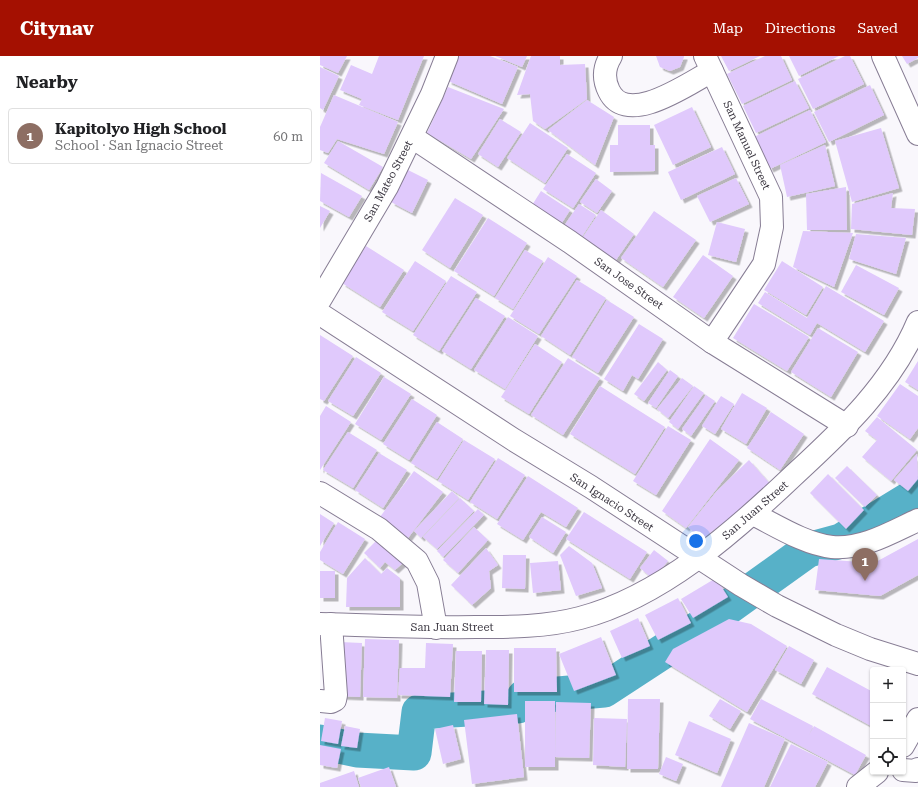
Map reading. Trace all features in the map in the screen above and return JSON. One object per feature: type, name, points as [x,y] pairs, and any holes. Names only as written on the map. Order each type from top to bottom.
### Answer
[{"type":"street","name":"San Mateo Street","points":[[320,300],[387,187],[412,137],[447,56]]},
{"type":"street","points":[[611,56],[605,68],[607,86],[617,101],[628,106],[641,106],[653,102],[708,63]]},
{"type":"street","points":[[883,56],[918,134]]},
{"type":"street","name":"San Manuel Street","points":[[708,63],[771,197],[772,227],[764,264],[712,342]]},
{"type":"street","name":"San Jose Street","points":[[412,137],[570,242],[712,342],[848,426]]},
{"type":"street","name":"San Ignacio Street","points":[[320,314],[514,440],[591,487],[697,558],[742,586],[777,606],[859,645],[918,664]]},
{"type":"street","name":"San Juan Street","points":[[325,624],[436,628],[512,627],[539,625],[579,618],[630,600],[697,558],[753,514],[848,426],[892,371],[918,322]]},
{"type":"street","points":[[320,493],[379,529],[417,561],[428,583],[436,628]]},
{"type":"street","points":[[753,514],[812,542],[832,547],[853,546],[877,539],[918,520]]},
{"type":"street","points":[[320,701],[331,702],[335,700],[326,654],[325,624]]},
{"type":"street","points":[[906,741],[918,719]]},
{"type":"street","points":[[906,770],[916,771],[918,769]]},
{"type":"street","points":[[858,787],[873,775]]},
{"type":"building","points":[[320,56],[347,56],[338,73],[320,65]]},
{"type":"building","points":[[379,56],[424,56],[398,120],[359,105],[362,99],[340,90],[351,65],[372,74]]},
{"type":"building","points":[[458,56],[490,56],[518,67],[502,104],[448,81]]},
{"type":"building","points":[[495,56],[527,56],[522,67]]},
{"type":"building","points":[[531,56],[560,56],[560,65],[585,64],[587,99],[545,129],[533,121],[530,94],[517,95]]},
{"type":"building","points":[[656,56],[684,57],[680,67],[670,71],[660,67]]},
{"type":"building","points":[[721,56],[760,56],[729,71]]},
{"type":"building","points":[[765,56],[781,56],[792,80],[742,104],[727,74]]},
{"type":"building","points":[[789,56],[839,56],[799,76]]},
{"type":"building","points":[[845,56],[850,56],[864,84],[813,109],[798,79]]},
{"type":"building","points":[[902,56],[918,56],[918,58],[907,64]]},
{"type":"building","points":[[320,67],[339,76],[323,110],[320,108]]},
{"type":"building","points":[[795,81],[809,108],[756,133],[743,106]]},
{"type":"building","points":[[870,85],[884,115],[829,142],[814,112]]},
{"type":"building","points":[[448,87],[504,109],[471,159],[427,133]]},
{"type":"building","points":[[334,95],[398,122],[384,154],[337,139],[328,153],[320,150],[320,127]]},
{"type":"building","points":[[587,100],[614,117],[595,165],[548,130]]},
{"type":"building","points":[[692,107],[711,147],[673,165],[654,125]]},
{"type":"building","points":[[810,110],[826,142],[770,169],[754,137]]},
{"type":"building","points":[[500,119],[521,132],[498,167],[478,154]]},
{"type":"building","points":[[530,123],[568,148],[545,183],[507,158]]},
{"type":"building","points":[[618,125],[650,125],[650,145],[655,145],[655,171],[610,172],[610,145],[618,145]]},
{"type":"building","points":[[881,128],[899,188],[852,202],[835,141]]},
{"type":"building","points":[[338,141],[383,167],[369,190],[324,163]]},
{"type":"building","points":[[825,145],[835,186],[787,197],[780,165]]},
{"type":"building","points":[[722,147],[735,174],[681,200],[668,172]]},
{"type":"building","points":[[567,154],[596,173],[573,208],[543,189]]},
{"type":"building","points":[[408,170],[428,180],[412,213],[391,202]]},
{"type":"building","points":[[321,173],[362,196],[349,217],[320,201]]},
{"type":"building","points":[[736,178],[749,204],[710,222],[697,196]]},
{"type":"building","points":[[596,179],[612,191],[597,213],[580,202]]},
{"type":"building","points":[[846,187],[847,230],[807,230],[806,194]]},
{"type":"building","points":[[541,191],[570,210],[558,229],[529,210]]},
{"type":"building","points":[[893,193],[891,208],[915,209],[912,235],[851,229],[852,204]]},
{"type":"building","points":[[455,198],[483,215],[450,268],[422,250]]},
{"type":"building","points":[[579,204],[596,215],[581,238],[564,226]]},
{"type":"building","points":[[320,206],[330,211],[320,228]]},
{"type":"building","points":[[601,210],[634,234],[616,260],[583,237]]},
{"type":"building","points":[[654,211],[696,240],[663,287],[621,258]]},
{"type":"building","points":[[488,218],[527,243],[494,296],[454,271]]},
{"type":"building","points":[[717,222],[745,229],[736,262],[708,255]]},
{"type":"building","points":[[803,231],[853,233],[834,287],[793,267]]},
{"type":"building","points":[[856,234],[906,238],[896,274],[849,259]]},
{"type":"building","points":[[366,246],[404,270],[380,307],[342,283]]},
{"type":"building","points":[[525,250],[543,261],[513,309],[495,298]]},
{"type":"building","points":[[703,255],[733,276],[704,318],[673,297]]},
{"type":"building","points":[[548,257],[577,276],[539,334],[510,316]]},
{"type":"building","points":[[415,261],[446,281],[413,331],[382,312]]},
{"type":"building","points":[[782,261],[823,287],[806,315],[764,290]]},
{"type":"building","points":[[856,265],[899,288],[884,315],[841,292]]},
{"type":"building","points":[[451,276],[477,292],[439,351],[413,335]]},
{"type":"building","points":[[577,280],[606,298],[570,355],[541,336]]},
{"type":"building","points":[[826,286],[884,321],[865,352],[817,323],[810,335],[758,303],[765,292],[807,318]]},
{"type":"building","points":[[476,298],[505,316],[471,369],[442,351]]},
{"type":"building","points":[[607,300],[634,317],[598,373],[572,357]]},
{"type":"building","points":[[754,304],[809,337],[787,371],[733,338]]},
{"type":"building","points":[[508,317],[538,336],[505,389],[474,370]]},
{"type":"building","points":[[639,324],[663,339],[638,379],[632,375],[623,391],[604,379]]},
{"type":"building","points":[[818,328],[858,352],[831,397],[791,372]]},
{"type":"building","points":[[320,335],[353,356],[324,401],[320,399]]},
{"type":"building","points":[[535,344],[562,362],[529,414],[501,397]]},
{"type":"building","points":[[356,357],[381,373],[353,416],[328,401]]},
{"type":"building","points":[[568,358],[600,378],[563,435],[531,415]]},
{"type":"building","points":[[918,361],[918,390],[905,382]]},
{"type":"building","points":[[658,362],[667,370],[644,401],[634,394]]},
{"type":"building","points":[[670,370],[678,376],[656,408],[648,403]]},
{"type":"building","points":[[384,377],[411,394],[381,440],[355,424]]},
{"type":"building","points":[[682,378],[693,386],[668,418],[657,409]]},
{"type":"building","points":[[900,384],[918,396],[918,428],[910,439],[877,416]]},
{"type":"building","points":[[600,386],[665,427],[635,474],[570,434]]},
{"type":"building","points":[[694,386],[704,393],[678,429],[669,422]]},
{"type":"building","points":[[742,393],[767,408],[746,444],[721,429]]},
{"type":"building","points":[[706,395],[715,401],[691,436],[682,429]]},
{"type":"building","points":[[721,396],[734,404],[715,434],[702,426]]},
{"type":"building","points":[[412,399],[437,415],[409,460],[383,444]]},
{"type":"building","points":[[326,406],[351,422],[320,470],[320,416]]},
{"type":"building","points":[[771,412],[804,434],[780,470],[747,448]]},
{"type":"building","points":[[877,417],[917,450],[891,481],[862,457],[877,440],[865,431]]},
{"type":"building","points":[[437,422],[463,439],[437,479],[411,463]]},
{"type":"building","points":[[668,426],[691,440],[656,495],[633,481]]},
{"type":"building","points":[[348,432],[377,450],[353,488],[323,470]]},
{"type":"building","points":[[710,439],[739,460],[686,528],[662,511]]},
{"type":"building","points":[[464,440],[495,459],[468,500],[438,481]]},
{"type":"building","points":[[379,453],[407,470],[383,508],[355,490]]},
{"type":"building","points":[[917,454],[918,479],[908,491],[894,480]]},
{"type":"building","points":[[498,458],[525,475],[497,519],[470,502]]},
{"type":"building","points":[[749,460],[772,486],[702,539],[688,527],[717,491]]},
{"type":"building","points":[[847,466],[877,495],[865,507],[835,478]]},
{"type":"building","points":[[414,471],[443,492],[408,538],[380,517]]},
{"type":"building","points":[[828,474],[864,510],[846,529],[810,493]]},
{"type":"building","points":[[528,476],[578,508],[566,527],[541,512],[523,540],[497,524]]},
{"type":"building","points":[[452,491],[459,498],[421,538],[414,531]]},
{"type":"building","points":[[460,498],[474,511],[437,549],[423,537]]},
{"type":"building","points":[[478,509],[484,515],[443,557],[437,551]]},
{"type":"building","points":[[584,512],[647,552],[630,579],[566,539]]},
{"type":"building","points":[[320,514],[334,523],[320,546]]},
{"type":"building","points":[[542,517],[566,532],[553,553],[529,537]]},
{"type":"building","points":[[338,522],[365,539],[343,574],[320,560],[320,552]]},
{"type":"building","points":[[474,527],[488,540],[458,573],[443,560]]},
{"type":"building","points":[[381,536],[405,561],[395,570],[385,562],[380,568],[364,553]]},
{"type":"building","points":[[918,539],[918,575],[880,596],[815,590],[819,559],[874,563]]},
{"type":"building","points":[[569,546],[592,563],[602,588],[576,596],[560,555]]},
{"type":"building","points":[[486,548],[498,565],[489,571],[491,588],[472,605],[451,585]]},
{"type":"building","points":[[654,550],[668,561],[653,579],[640,568]]},
{"type":"building","points":[[503,555],[526,555],[525,589],[502,588]]},
{"type":"building","points":[[365,558],[381,574],[387,568],[400,578],[400,607],[346,607],[347,578]]},
{"type":"building","points":[[558,561],[561,590],[533,593],[530,563]]},
{"type":"building","points":[[320,571],[335,571],[335,598],[320,598]]},
{"type":"building","points":[[716,578],[728,597],[693,618],[681,599]]},
{"type":"building","points":[[678,598],[691,623],[658,640],[645,615]]},
{"type":"building","points":[[638,618],[650,646],[622,658],[610,631]]},
{"type":"building","points":[[729,619],[751,624],[787,646],[747,712],[665,662],[673,649]]},
{"type":"building","points":[[601,637],[616,675],[574,691],[559,654]]},
{"type":"building","points":[[365,639],[399,640],[397,698],[363,697]]},
{"type":"building","points":[[340,642],[362,643],[360,697],[338,696]]},
{"type":"building","points":[[426,643],[453,644],[450,697],[398,695],[400,668],[425,668]]},
{"type":"building","points":[[789,646],[814,660],[801,684],[775,670]]},
{"type":"building","points":[[514,648],[556,648],[557,692],[514,692]]},
{"type":"building","points":[[486,650],[509,650],[508,705],[484,704]]},
{"type":"building","points":[[456,651],[482,651],[481,702],[454,702]]},
{"type":"building","points":[[827,667],[870,690],[870,725],[812,694]]},
{"type":"building","points":[[628,699],[660,699],[658,769],[627,769]]},
{"type":"building","points":[[720,699],[741,711],[730,729],[709,716]]},
{"type":"building","points":[[761,699],[813,726],[809,735],[814,726],[866,755],[855,775],[750,719]]},
{"type":"building","points":[[525,701],[555,701],[555,767],[525,767]]},
{"type":"building","points":[[556,702],[591,703],[589,758],[555,757]]},
{"type":"building","points":[[517,714],[524,777],[472,784],[464,720]]},
{"type":"building","points":[[325,718],[342,721],[338,744],[321,741]]},
{"type":"building","points":[[594,718],[627,719],[625,767],[593,765]]},
{"type":"building","points":[[689,721],[731,739],[717,773],[675,755]]},
{"type":"building","points":[[749,723],[785,739],[764,787],[721,787]]},
{"type":"building","points":[[453,725],[461,759],[443,764],[435,729]]},
{"type":"building","points":[[345,726],[360,729],[357,748],[341,746]]},
{"type":"building","points":[[791,744],[828,762],[815,787],[770,787]]},
{"type":"building","points":[[320,745],[341,749],[337,768],[320,765]]},
{"type":"building","points":[[666,757],[683,764],[676,781],[659,774]]},
{"type":"building","points":[[389,767],[396,787],[361,787],[358,778]]},
{"type":"building","points":[[354,771],[359,787],[320,787],[320,783]]},
{"type":"waterway","points":[[320,742],[357,750],[414,753],[419,712],[518,706],[524,697],[604,690],[702,626],[808,550],[841,541],[918,494]]},
{"type":"place","name":"Kapitolyo High School","points":[[865,581]]}]
